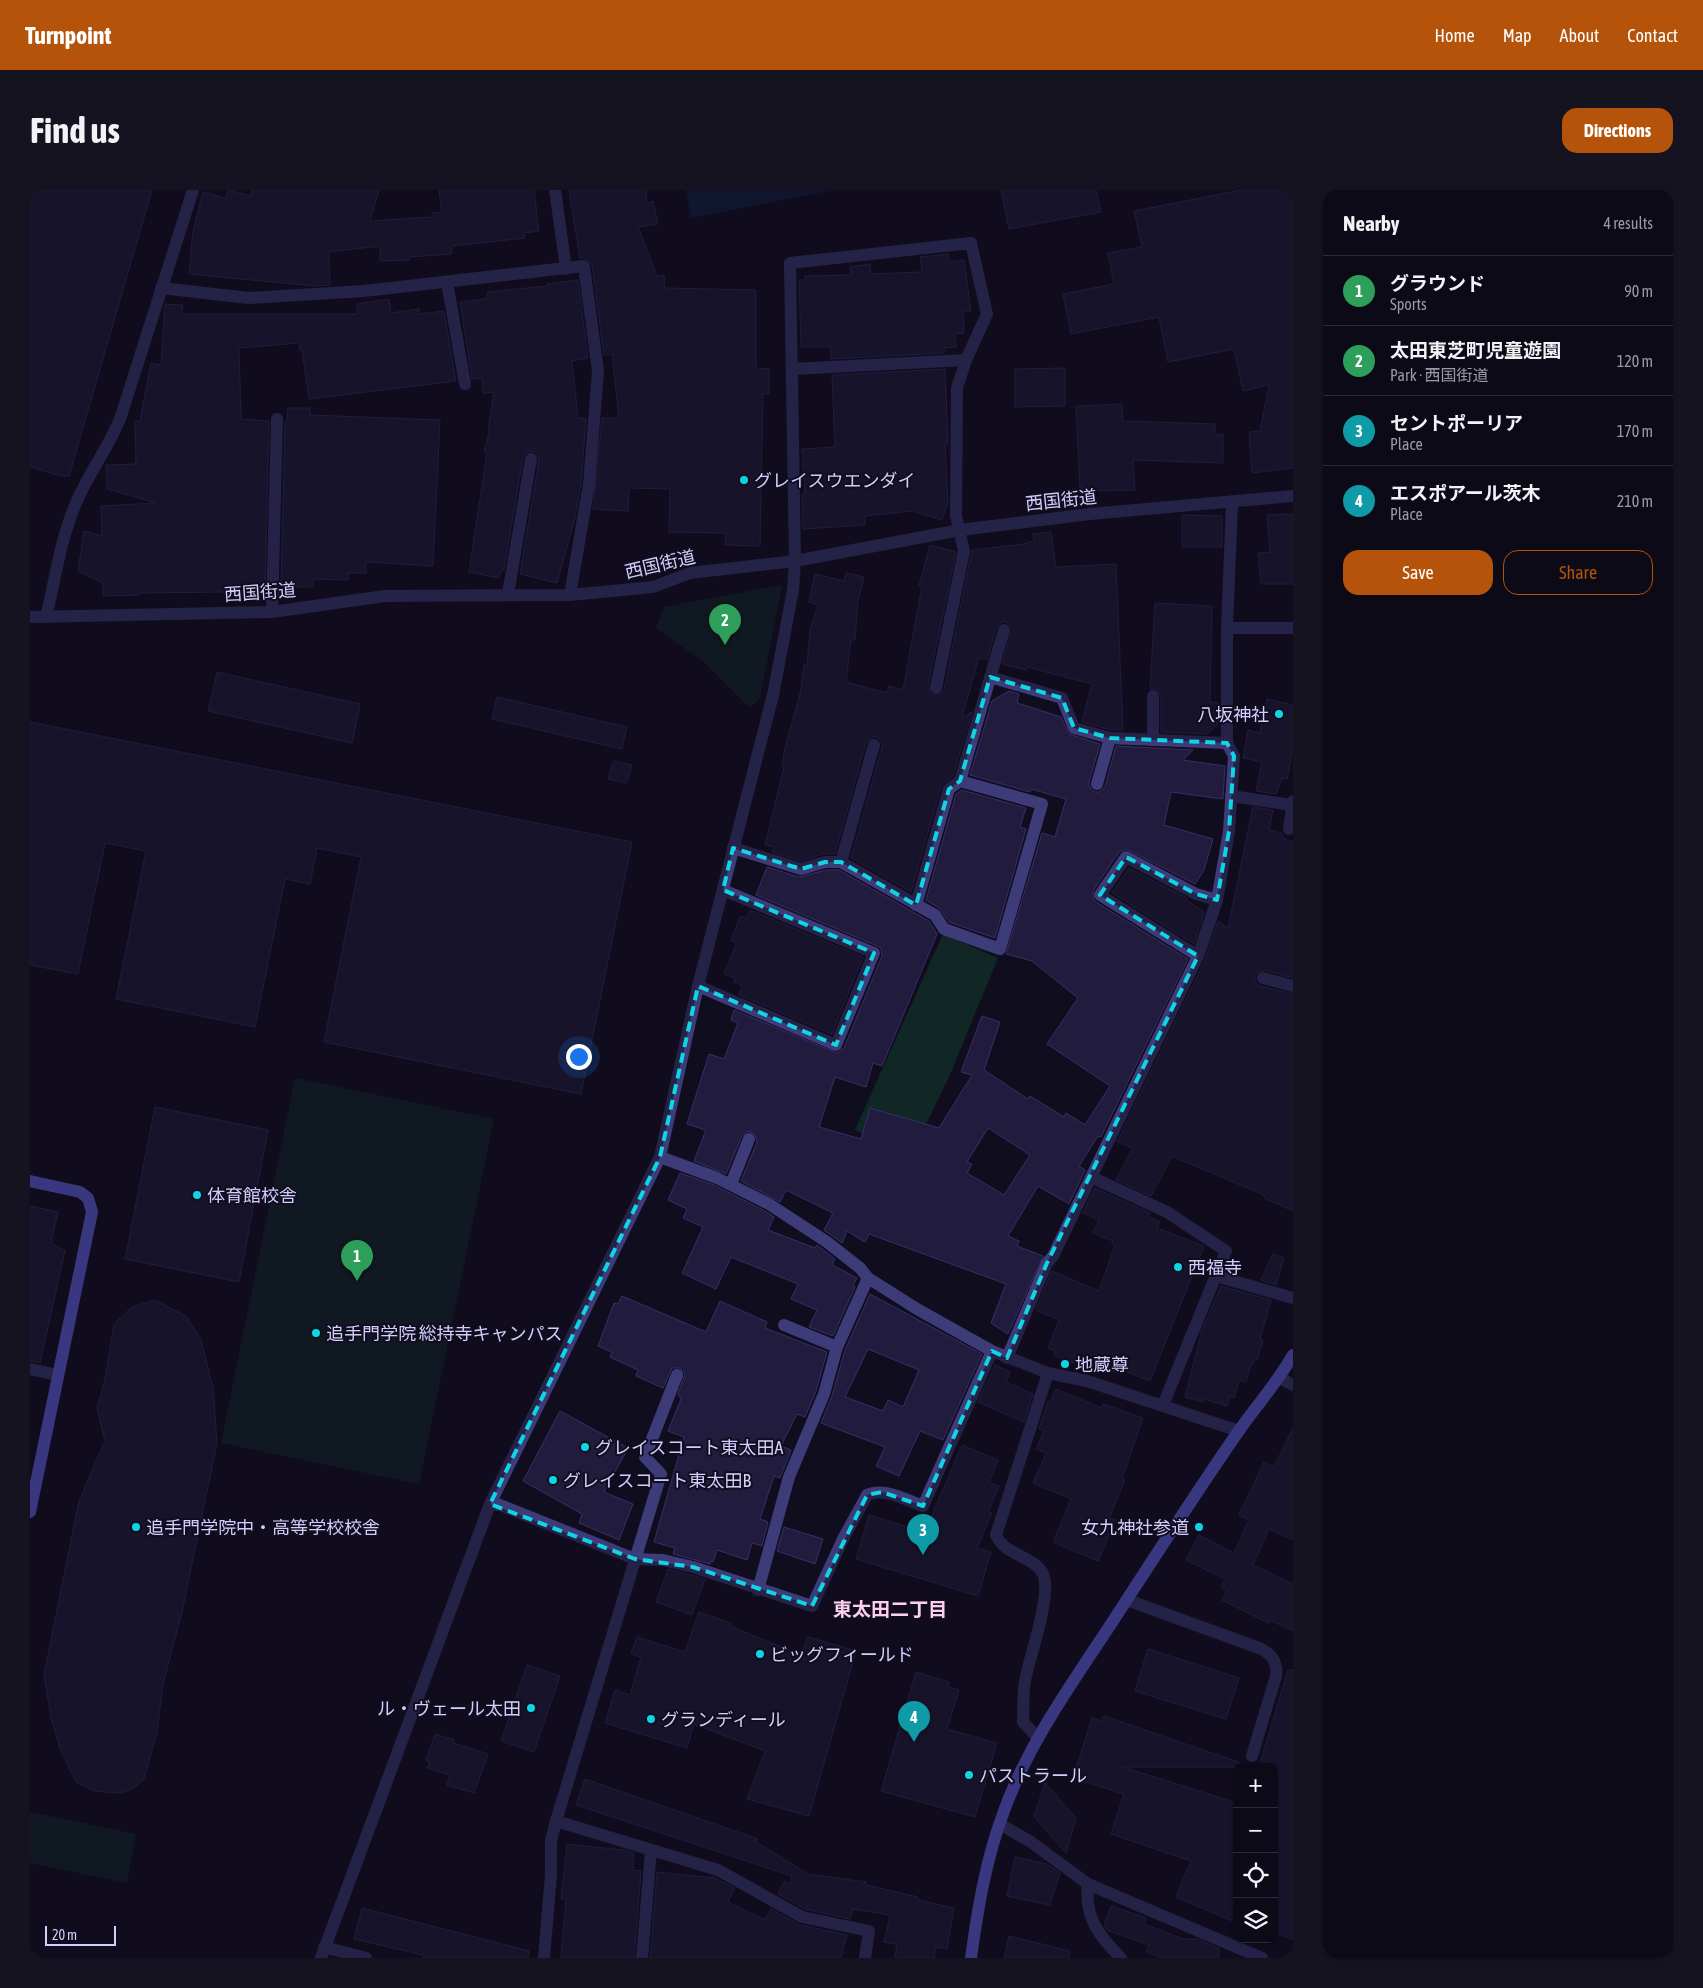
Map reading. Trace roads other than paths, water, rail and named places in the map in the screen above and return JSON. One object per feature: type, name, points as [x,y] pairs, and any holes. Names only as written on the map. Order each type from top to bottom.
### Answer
[{"type":"street","points":[[46,617],[73,510],[115,432],[161,288],[182,231],[193,190]]},
{"type":"street","points":[[555,190],[566,269]]},
{"type":"street","points":[[366,1958],[322,1953],[490,1504],[660,1157],[698,986],[773,695],[793,590],[795,561],[790,263],[971,243],[987,314],[966,360],[957,388],[956,516],[964,551],[936,688]]},
{"type":"street","points":[[161,288],[249,298],[364,291],[584,266],[598,371],[589,484],[570,594]]},
{"type":"street","points":[[447,282],[465,384]]},
{"type":"street","points":[[793,369],[966,360]]},
{"type":"street","points":[[272,612],[277,419]]},
{"type":"street","points":[[508,594],[531,459]]},
{"type":"street","name":"西国街道","points":[[30,617],[272,612],[385,596],[570,594],[653,587],[690,573],[795,561],[960,530],[1090,514],[1232,503],[1293,496]]},
{"type":"street","points":[[1007,1358],[1047,1262],[1052,1256],[1091,1178],[1198,956],[1217,900],[1229,832],[1234,756],[1227,743],[1232,503]]},
{"type":"street","points":[[1228,628],[1293,628]]},
{"type":"street","points":[[960,782],[1004,630]]},
{"type":"street","points":[[990,677],[1062,698],[1074,728],[1110,738],[1227,743]]},
{"type":"street","points":[[1153,696],[1153,740]]},
{"type":"street","points":[[1097,784],[1110,738]]},
{"type":"street","points":[[841,862],[874,745]]},
{"type":"street","points":[[733,848],[801,869],[825,862],[841,862],[916,905],[935,915],[944,929],[1000,949],[1042,804],[960,782],[949,788],[916,905]]},
{"type":"street","points":[[1231,796],[1293,803],[1289,829]]},
{"type":"street","points":[[1198,956],[1100,896],[1126,857],[1196,894],[1217,900]]},
{"type":"street","points":[[698,986],[836,1045],[874,953],[723,890]]},
{"type":"street","points":[[1263,978],[1293,986]]},
{"type":"street","points":[[731,1184],[749,1139]]},
{"type":"street","points":[[660,1157],[689,1166],[731,1184],[769,1204],[816,1233],[860,1268],[868,1278],[917,1309],[992,1351],[1048,1373],[1087,1380],[1239,1431]]},
{"type":"street","points":[[1091,1178],[1167,1212],[1226,1251],[1163,1405]]},
{"type":"street","points":[[30,1181],[80,1192],[88,1198],[92,1206],[30,1512]]},
{"type":"street","points":[[1216,1276],[1293,1298]]},
{"type":"street","points":[[758,1590],[790,1477],[824,1394],[837,1347],[868,1278]]},
{"type":"street","points":[[784,1325],[837,1347]]},
{"type":"street","points":[[490,1504],[500,1505],[635,1560],[678,1563],[812,1606],[843,1539],[867,1495],[874,1492],[882,1492],[923,1506],[992,1351]]},
{"type":"street","points":[[972,1958],[982,1888],[1000,1824],[1014,1786],[1038,1738],[1239,1431],[1280,1378],[1293,1355]]},
{"type":"street","points":[[30,1369],[58,1375]]},
{"type":"street","points":[[1038,1738],[1023,1722],[1025,1678],[1040,1620],[1044,1579],[1035,1565],[1003,1546],[996,1535],[1048,1373]]},
{"type":"street","points":[[544,1958],[551,1875],[551,1840],[661,1474],[645,1457],[677,1376]]},
{"type":"street","points":[[1280,1378],[1293,1385]]},
{"type":"street","points":[[1127,1600],[1259,1648],[1272,1656],[1276,1666],[1276,1676],[1252,1756]]},
{"type":"street","points":[[556,1821],[718,1870],[802,1917],[869,1930],[865,1958]]},
{"type":"street","points":[[1000,1824],[1031,1842],[1070,1873],[1088,1884],[1262,1958]]},
{"type":"street","points":[[642,1958],[651,1850]]},
{"type":"street","points":[[1088,1884],[1087,1905],[1093,1925],[1104,1942],[1121,1958]]},
{"type":"water","points":[[686,190],[833,190],[691,218]]},
{"type":"place","name":"グレイスウエンダイ","points":[[744,480]]},
{"type":"place","name":"太田東芝町児童遊園","points":[[725,645]]},
{"type":"place","name":"八坂神社","points":[[1279,714]]},
{"type":"place","name":"体育館校舎","points":[[197,1195]]},
{"type":"place","name":"西福寺","points":[[1178,1267]]},
{"type":"place","name":"グラウンド","points":[[357,1281]]},
{"type":"place","name":"追手門学院 総持寺キャンパス","points":[[316,1333]]},
{"type":"place","name":"地蔵尊","points":[[1065,1364]]},
{"type":"place","name":"グレイスコート東太田A","points":[[585,1447]]},
{"type":"place","name":"グレイスコート東太田B","points":[[553,1480]]},
{"type":"place","name":"追手門学院中・高等学校校舎","points":[[136,1527]]},
{"type":"place","name":"女九神社参道","points":[[1199,1527]]},
{"type":"place","name":"セントポーリア","points":[[923,1555]]},
{"type":"place","name":"ビッグフィールド","points":[[760,1654]]},
{"type":"place","name":"ル・ヴェール太田","points":[[531,1708]]},
{"type":"place","name":"グランディール","points":[[651,1719]]},
{"type":"place","name":"エスポアール茨木","points":[[914,1742]]},
{"type":"place","name":"パストラール","points":[[969,1775]]},
{"type":"district","name":"東太田二丁目","points":[[890,1609]]}]
